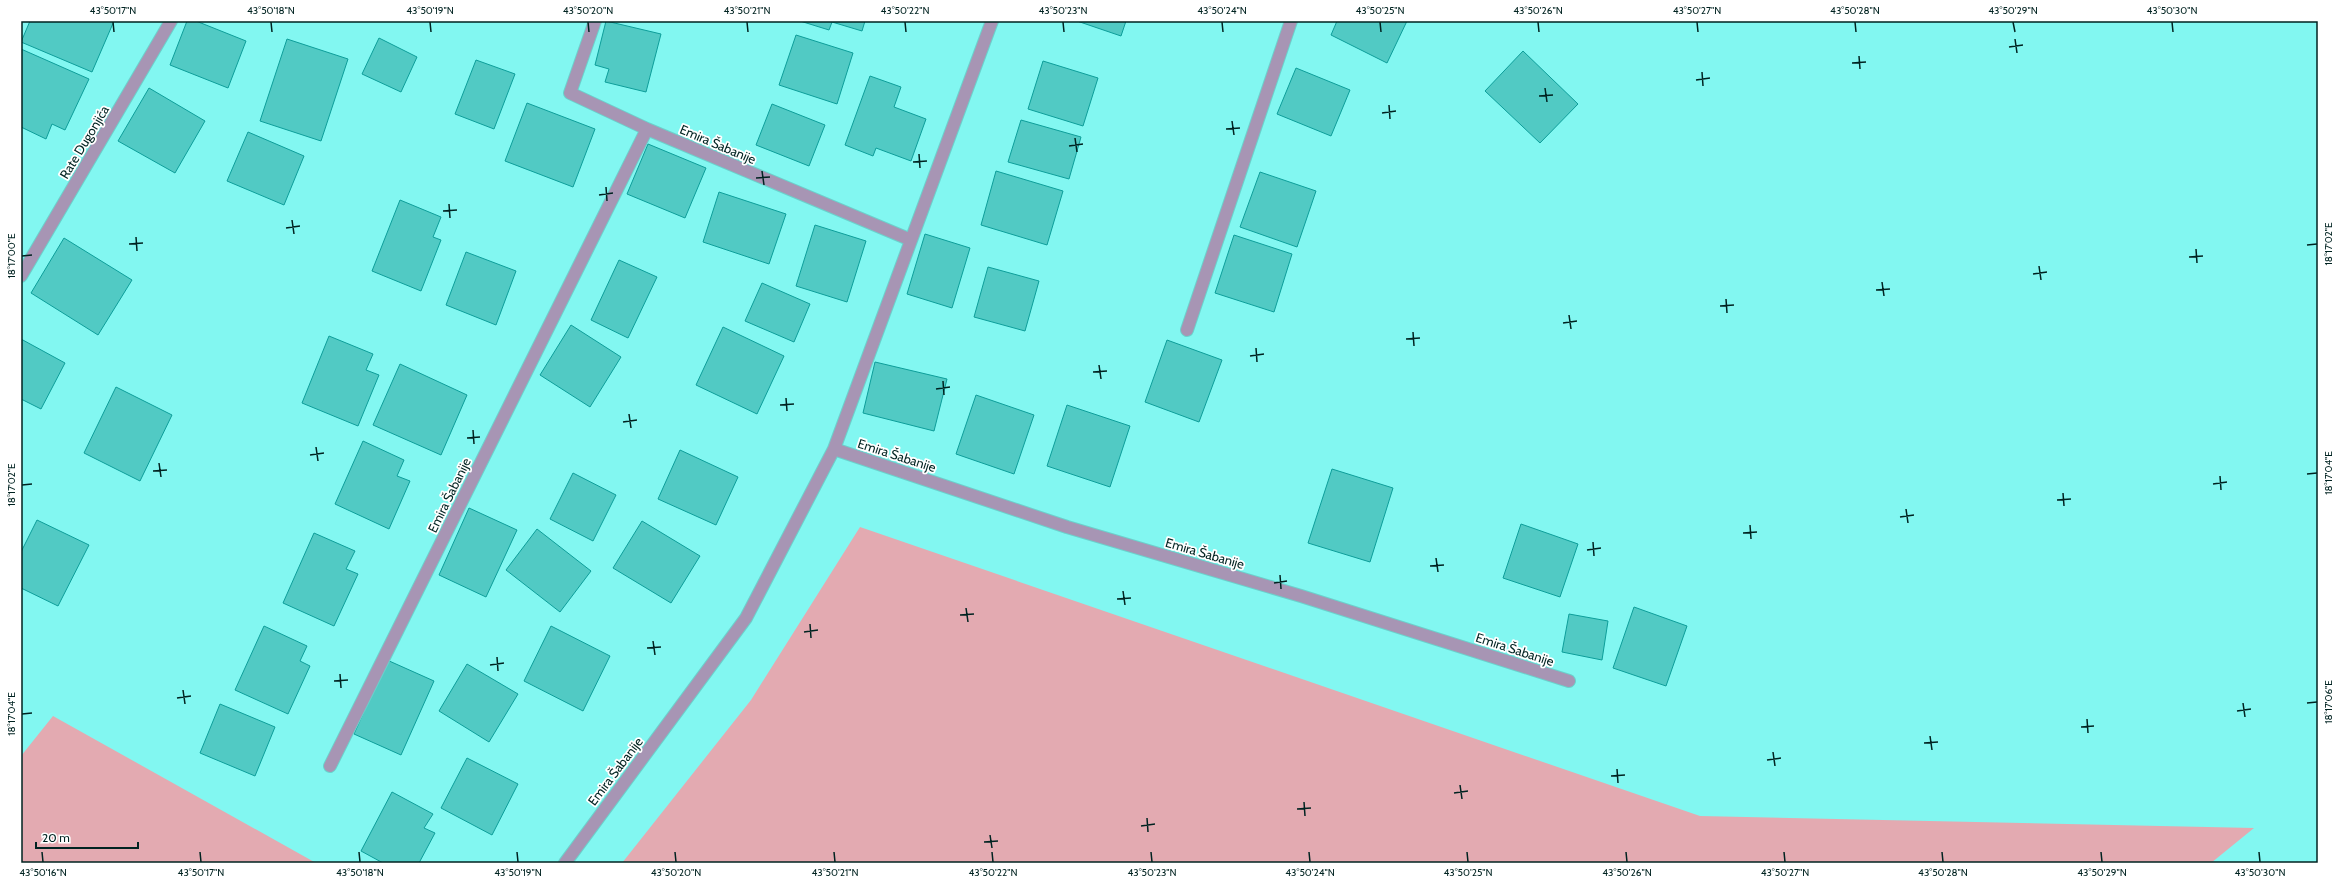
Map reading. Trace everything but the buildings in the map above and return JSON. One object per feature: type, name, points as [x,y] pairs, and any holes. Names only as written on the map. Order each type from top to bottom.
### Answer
[{"type":"street","name":"Rate Dugonjića","points":[[21,276],[171,21]]},
{"type":"street","name":"Emira Šabanije","points":[[596,21],[570,94],[647,129],[910,240]]},
{"type":"street","name":"Emira Šabanije","points":[[565,863],[746,618],[834,449],[896,285],[910,240],[992,21]]},
{"type":"street","points":[[1187,330],[1291,21]]},
{"type":"street","name":"Emira Šabanije","points":[[330,766],[647,129]]},
{"type":"street","name":"Emira Šabanije","points":[[834,449],[1067,527],[1309,598],[1568,681]]},
{"type":"shaded area","points":[[860,527],[1700,816],[2254,828],[2211,863],[622,863],[751,700]]},
{"type":"shaded area","points":[[53,716],[316,863],[21,863],[21,756]]}]
